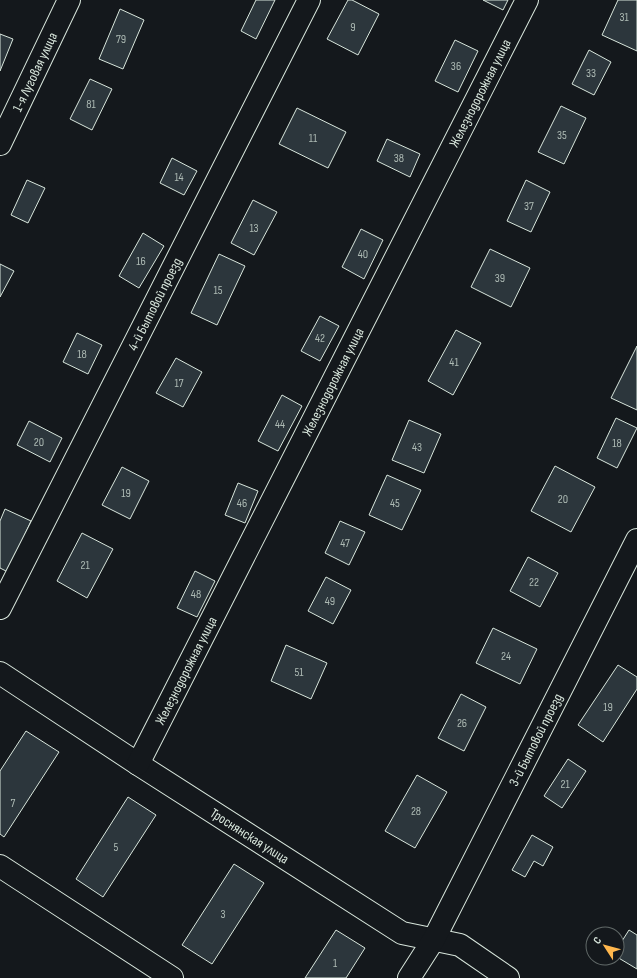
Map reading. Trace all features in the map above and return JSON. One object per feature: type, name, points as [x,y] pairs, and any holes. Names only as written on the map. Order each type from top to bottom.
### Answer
[{"type":"street","name":"1-я Луговая улица","points":[[0,144],[69,0]]},
{"type":"street","name":"4-й Бытовой проезд","points":[[0,608],[309,0]]},
{"type":"street","name":"Железнодорожная улица","points":[[138,764],[527,0]]},
{"type":"street","name":"3-й Бытовой проезд","points":[[409,978],[434,939],[637,540]]},
{"type":"street","name":"Троснянская улица","points":[[0,673],[138,764],[402,932],[460,945],[508,978]]},
{"type":"street","points":[[0,866],[172,978]]},
{"type":"building","points":[[256,0],[275,0],[256,39],[241,31]]},
{"type":"building","points":[[348,0],[352,0],[379,14],[358,55],[327,39]]},
{"type":"building","points":[[483,0],[508,0],[503,10]]},
{"type":"building","points":[[618,0],[637,0],[637,51],[602,35]]},
{"type":"building","points":[[120,9],[144,20],[123,69],[99,59]]},
{"type":"building","points":[[0,34],[13,39],[0,71]]},
{"type":"building","points":[[455,40],[478,51],[458,92],[435,81]]},
{"type":"building","points":[[589,50],[611,62],[594,95],[572,84]]},
{"type":"building","points":[[90,79],[112,89],[92,130],[70,119]]},
{"type":"building","points":[[561,106],[586,118],[564,164],[538,152]]},
{"type":"building","points":[[297,108],[346,132],[328,168],[279,144]]},
{"type":"building","points":[[387,139],[420,154],[410,177],[377,161]]},
{"type":"building","points":[[172,158],[197,171],[184,195],[160,183]]},
{"type":"building","points":[[27,180],[45,188],[28,223],[11,215]]},
{"type":"building","points":[[526,180],[550,192],[531,232],[507,221]]},
{"type":"building","points":[[253,200],[277,212],[254,255],[231,243]]},
{"type":"building","points":[[361,229],[383,240],[364,279],[342,267]]},
{"type":"building","points":[[143,233],[164,246],[139,288],[119,276]]},
{"type":"building","points":[[490,249],[530,268],[511,307],[471,287]]},
{"type":"building","points":[[219,254],[245,266],[217,325],[191,313]]},
{"type":"building","points":[[0,264],[14,271],[0,297]]},
{"type":"building","points":[[320,316],[339,326],[320,361],[301,351]]},
{"type":"building","points":[[456,330],[481,343],[453,395],[428,381]]},
{"type":"building","points":[[77,333],[102,345],[88,374],[63,362]]},
{"type":"building","points":[[637,346],[637,410],[611,398]]},
{"type":"building","points":[[176,358],[202,372],[183,407],[156,393]]},
{"type":"building","points":[[282,395],[302,406],[278,451],[258,441]]},
{"type":"building","points":[[616,418],[637,428],[617,468],[597,458]]},
{"type":"building","points":[[409,420],[441,434],[424,473],[392,460]]},
{"type":"building","points":[[29,421],[62,438],[50,462],[17,445]]},
{"type":"building","points":[[555,466],[595,487],[571,532],[531,511]]},
{"type":"building","points":[[122,467],[149,481],[130,519],[102,505]]},
{"type":"building","points":[[387,475],[421,490],[402,530],[369,515]]},
{"type":"building","points":[[238,483],[258,491],[245,523],[225,515]]},
{"type":"building","points":[[5,509],[31,521],[8,572],[0,568],[0,521]]},
{"type":"building","points":[[340,521],[365,532],[349,565],[325,553]]},
{"type":"building","points":[[82,533],[113,549],[87,598],[57,581]]},
{"type":"building","points":[[528,557],[558,573],[540,607],[510,591]]},
{"type":"building","points":[[195,571],[215,581],[197,617],[177,608]]},
{"type":"building","points":[[326,577],[351,590],[333,624],[308,611]]},
{"type":"building","points":[[493,628],[537,649],[520,684],[476,663]]},
{"type":"building","points":[[286,645],[327,663],[311,699],[271,681]]},
{"type":"building","points":[[618,665],[637,677],[637,689],[603,742],[578,725]]},
{"type":"building","points":[[461,694],[486,707],[464,751],[438,738]]},
{"type":"building","points":[[26,731],[59,752],[4,837],[0,834],[0,771]]},
{"type":"building","points":[[568,759],[586,771],[562,808],[544,796]]},
{"type":"building","points":[[417,775],[447,792],[415,848],[385,831]]},
{"type":"building","points":[[128,797],[156,815],[103,897],[76,879]]},
{"type":"building","points":[[532,835],[553,847],[543,866],[534,861],[525,877],[512,870]]},
{"type":"building","points":[[234,864],[264,883],[212,964],[182,945]]},
{"type":"building","points":[[336,930],[365,948],[346,978],[305,978]]},
{"type":"building","points":[[629,930],[637,935],[637,969],[625,962],[625,936]]}]
